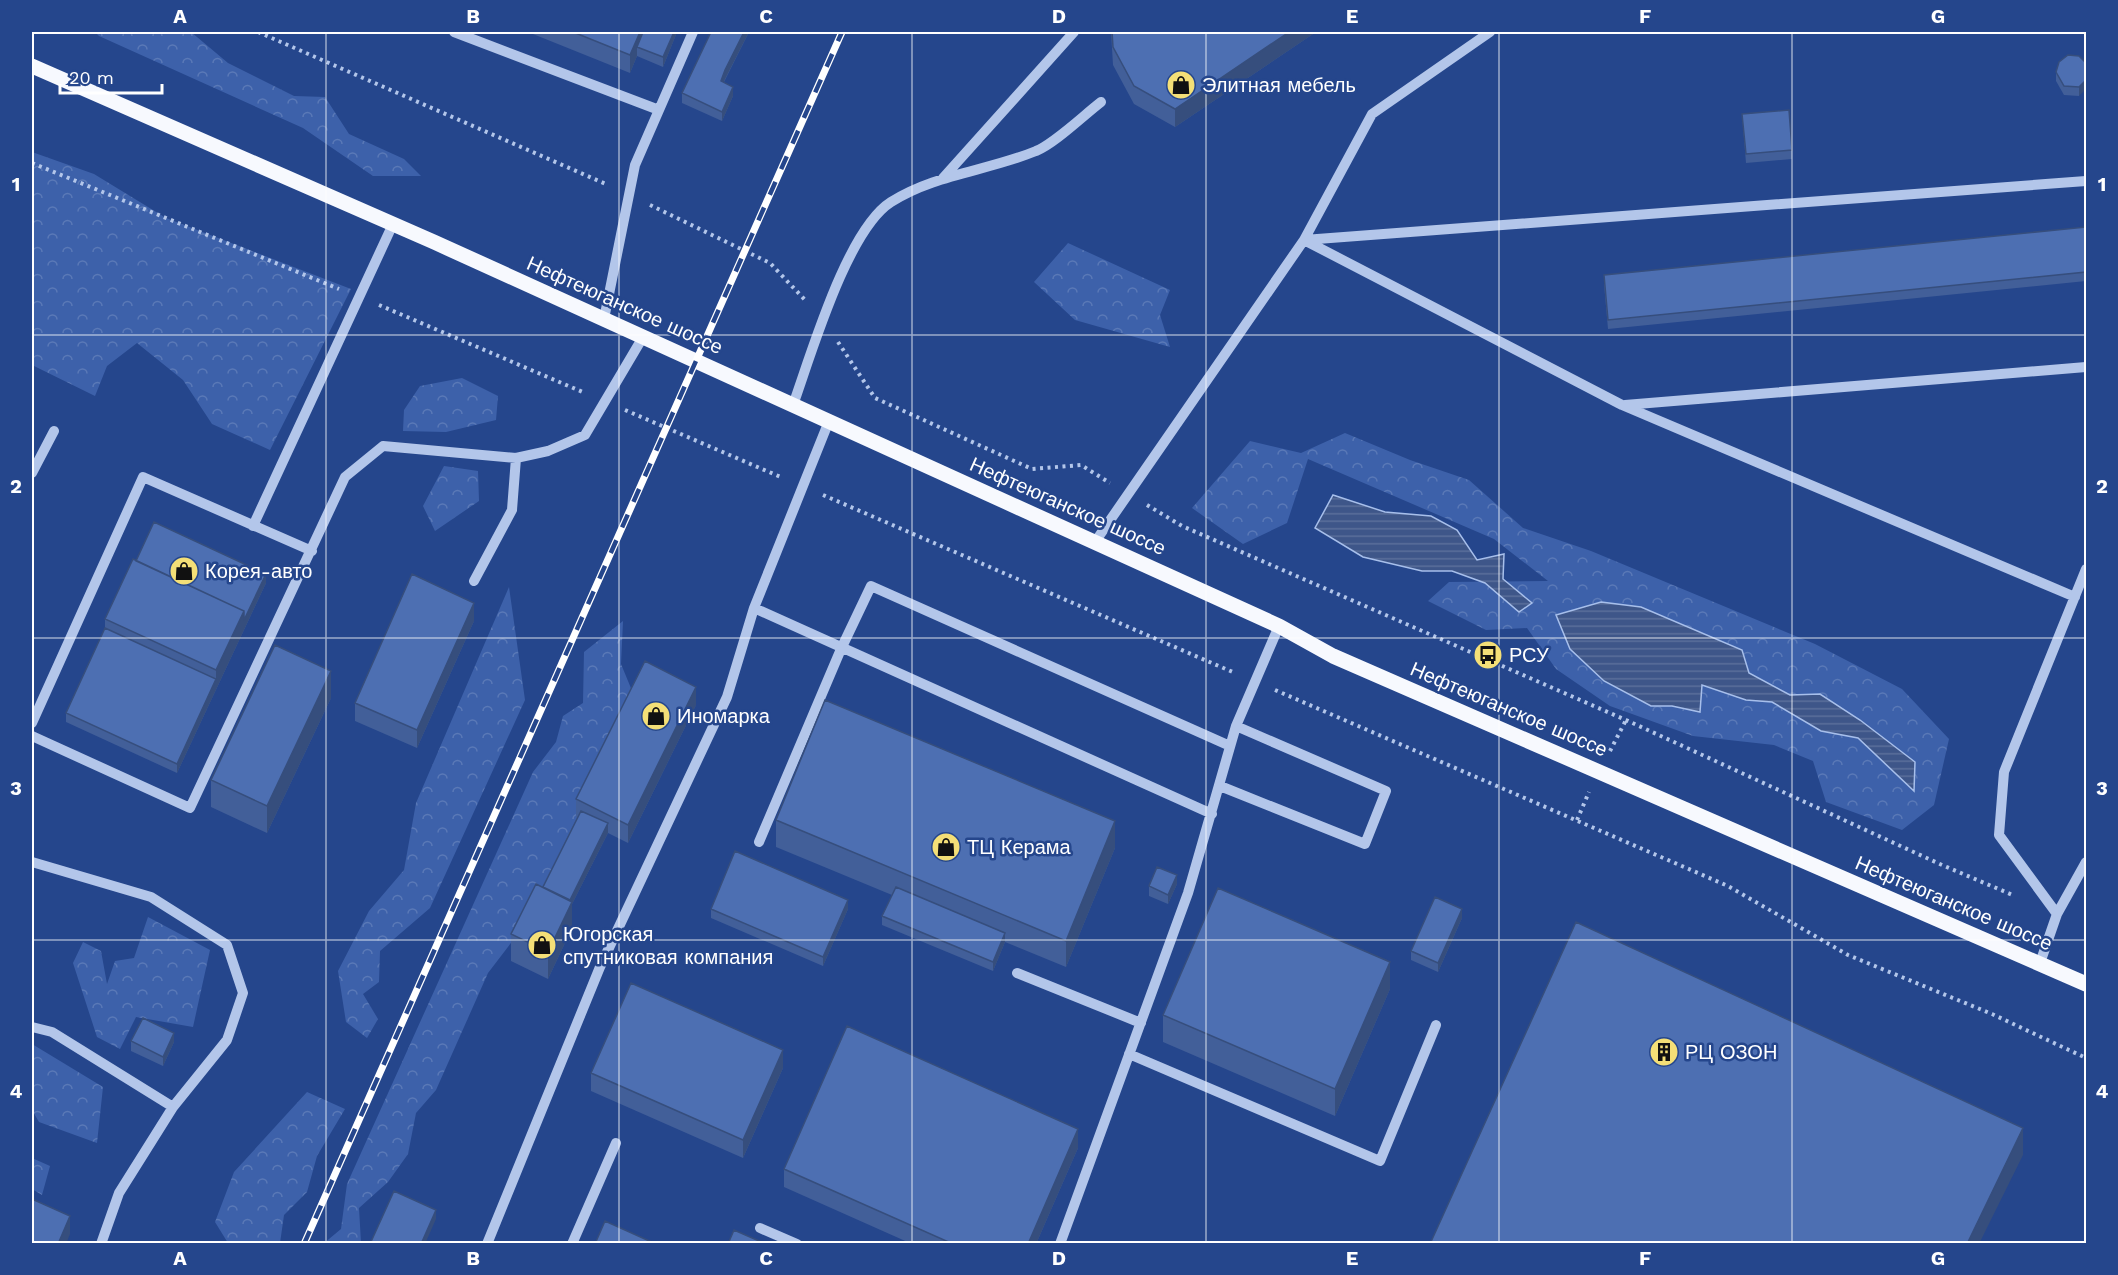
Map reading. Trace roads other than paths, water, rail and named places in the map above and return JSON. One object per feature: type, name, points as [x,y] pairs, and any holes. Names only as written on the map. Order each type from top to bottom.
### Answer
[{"type":"main road","name":"Нефтеюганское шоссе","points":[[32,66],[604,319],[1280,626],[1334,656],[2086,984]]},
{"type":"lane","points":[[454,32],[659,110]]},
{"type":"lane","points":[[604,319],[635,165],[693,32]]},
{"type":"lane","points":[[943,178],[1074,32]]},
{"type":"lane","points":[[1095,542],[1304,240],[1371,114],[1490,32]]},
{"type":"lane","points":[[793,405],[824,320],[857,240],[889,203],[943,178],[1038,151],[1101,102]]},
{"type":"lane","points":[[1304,240],[2086,182]]},
{"type":"lane","points":[[253,526],[393,224]]},
{"type":"lane","points":[[1304,240],[1622,405],[2075,597]]},
{"type":"lane","points":[[32,736],[190,808],[345,477],[383,446],[516,458],[548,451],[585,435],[643,337]]},
{"type":"lane","points":[[1622,405],[2086,367]]},
{"type":"lane","points":[[487,1244],[600,967],[727,697],[754,608],[829,421]]},
{"type":"lane","points":[[32,473],[54,431]]},
{"type":"lane","points":[[474,581],[512,510],[516,458]]},
{"type":"lane","points":[[32,723],[143,477],[312,551]]},
{"type":"lane","points":[[2057,914],[1999,835],[2004,772],[2086,569]]},
{"type":"lane","points":[[759,842],[841,649],[871,586],[1230,746]]},
{"type":"lane","points":[[754,608],[1212,814]]},
{"type":"lane","points":[[1060,1244],[1188,893],[1236,726],[1280,626]]},
{"type":"lane","points":[[1220,786],[1365,844],[1386,791],[1236,726]]},
{"type":"lane","points":[[32,862],[151,897],[226,945],[243,993],[227,1040],[173,1107],[119,1193],[101,1244]]},
{"type":"lane","points":[[2040,963],[2057,914],[2086,862]]},
{"type":"lane","points":[[1017,973],[1141,1023]]},
{"type":"lane","points":[[1129,1054],[1380,1161],[1436,1025]]},
{"type":"lane","points":[[32,1027],[52,1032],[173,1107]]},
{"type":"lane","points":[[572,1244],[616,1143]]},
{"type":"lane","points":[[760,1228],[797,1244]]},
{"type":"railway","points":[[304,1244],[842,32]]},
{"type":"place","name":"Элитная мебель","points":[[1181,85]]},
{"type":"place","name":"Корея-авто","points":[[184,571]]},
{"type":"place","name":"РСУ","points":[[1488,655]]},
{"type":"place","name":"Иномарка","points":[[656,716]]},
{"type":"place","name":"ТЦ Керама","points":[[946,847]]},
{"type":"place","name":"Югорская спутниковая компания","points":[[542,945]]},
{"type":"place","name":"РЦ ОЗОН","points":[[1664,1052]]}]
